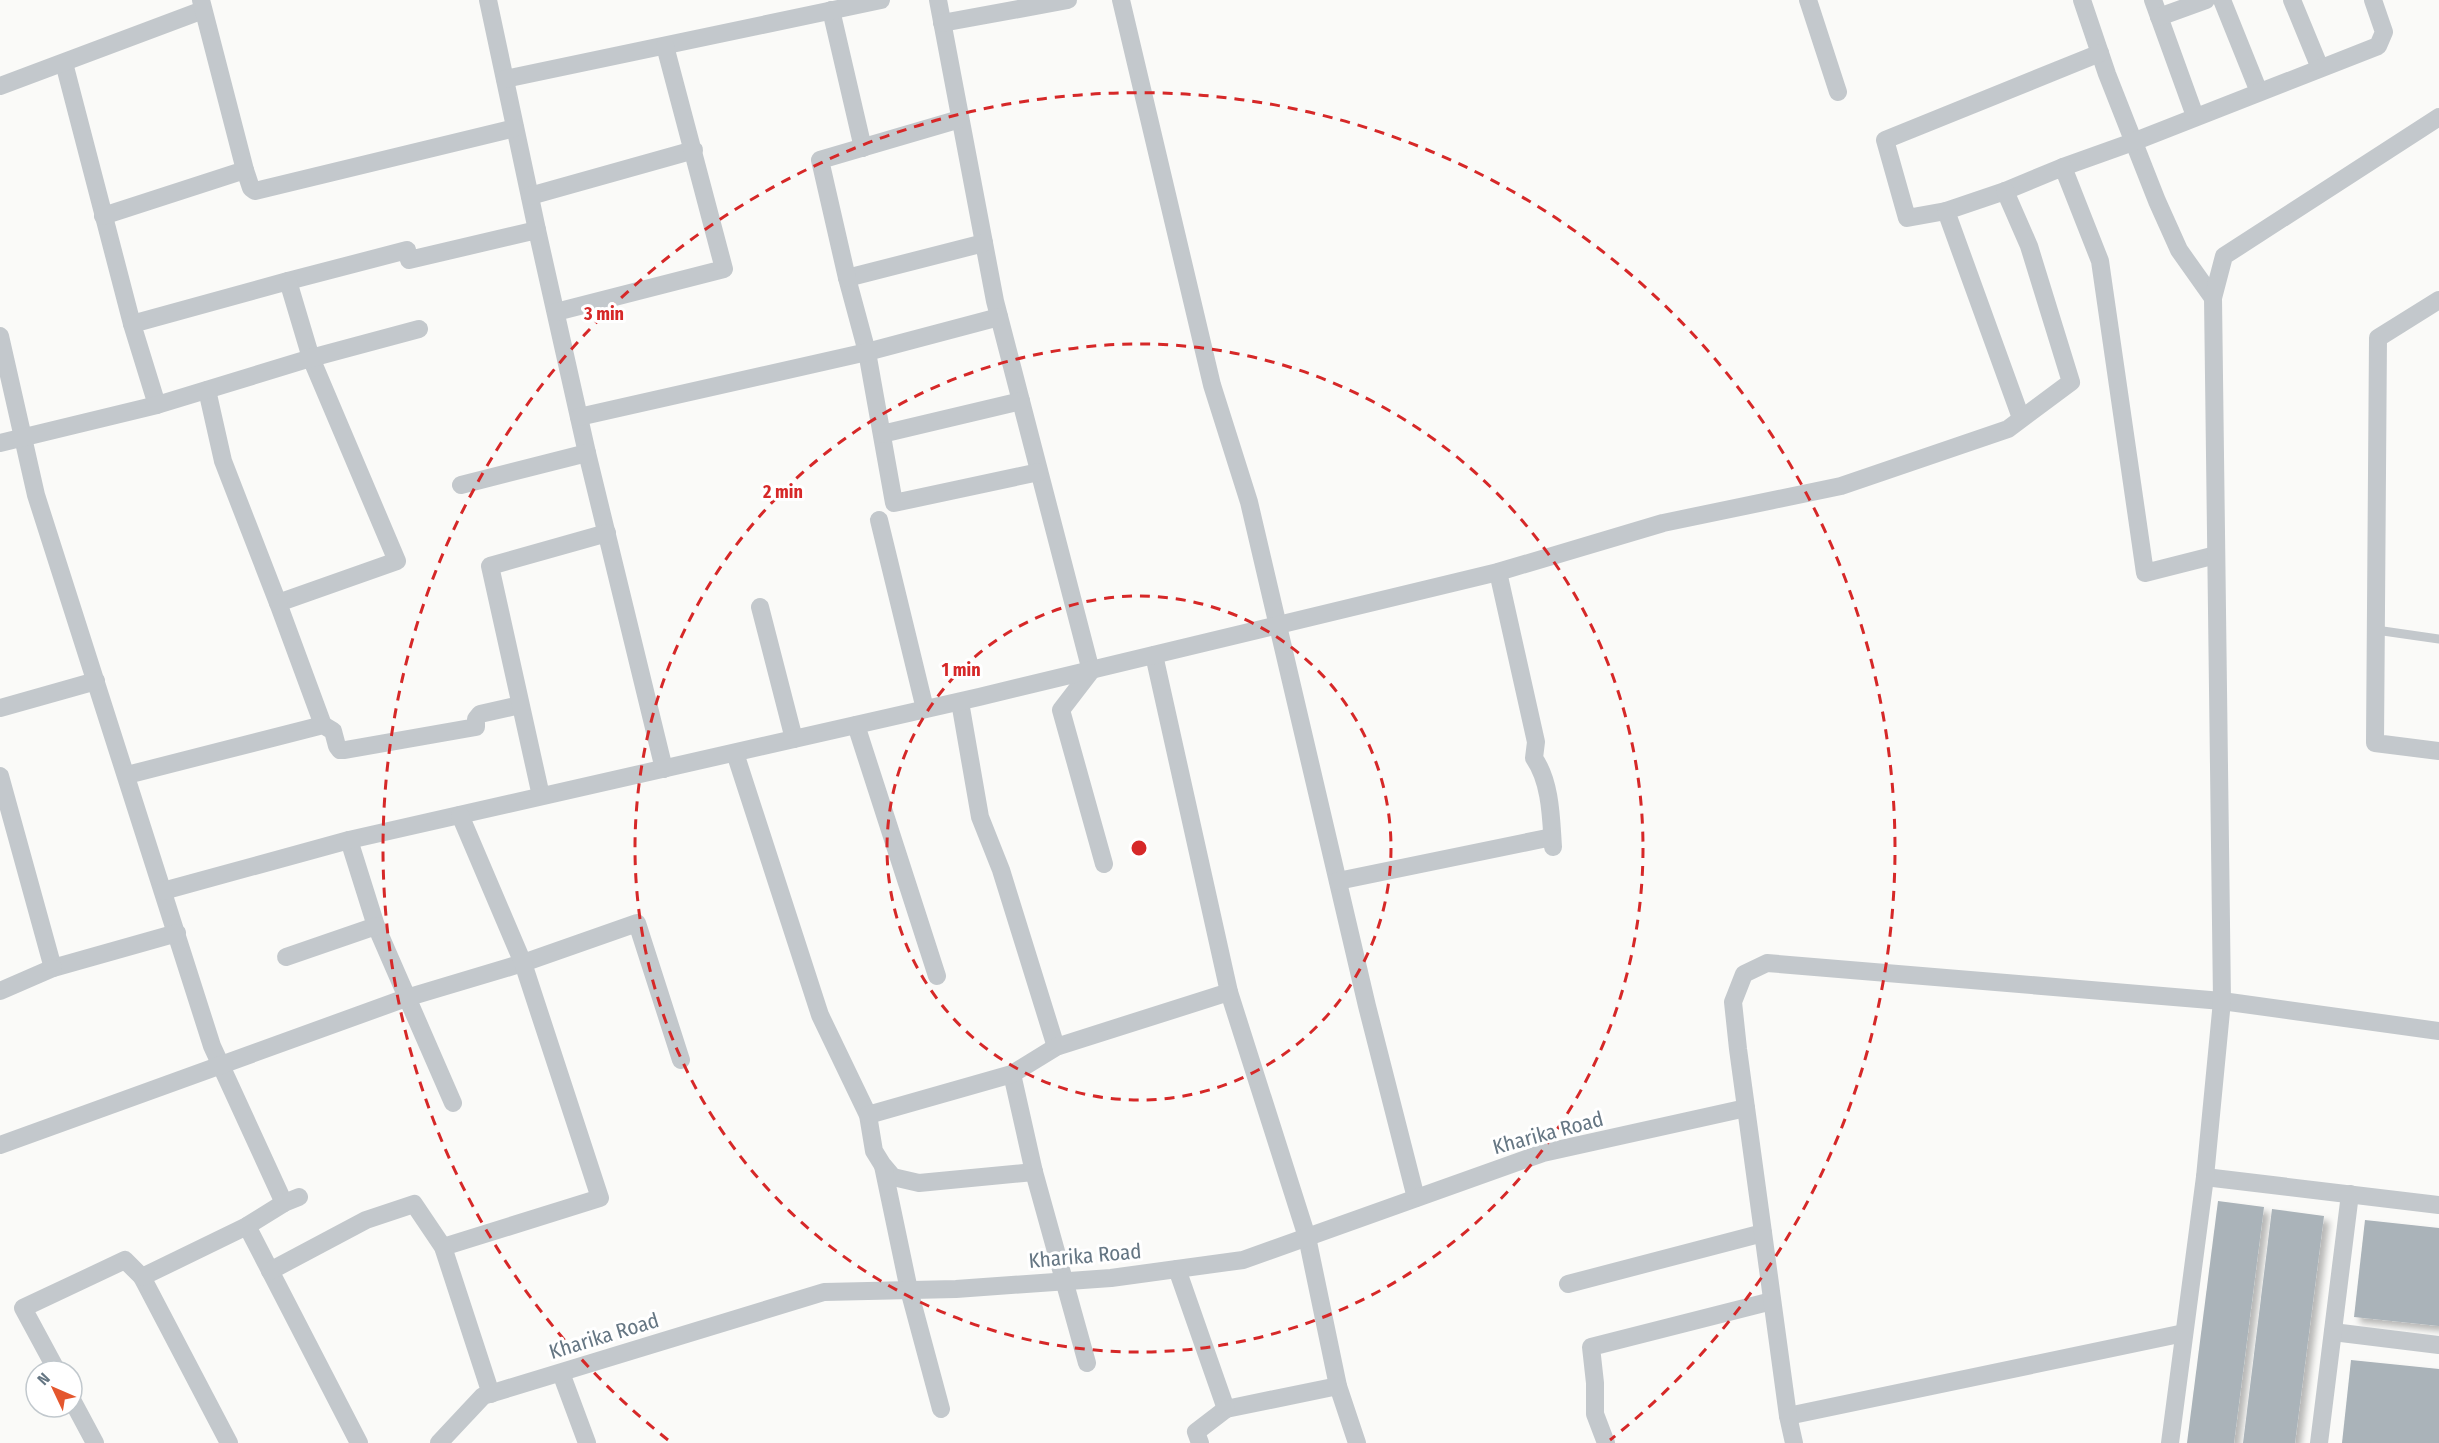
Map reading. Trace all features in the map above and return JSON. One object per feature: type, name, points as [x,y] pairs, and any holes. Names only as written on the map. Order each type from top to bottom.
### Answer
[{"type":"street","points":[[488,0],[587,453],[664,769]]},
{"type":"street","points":[[505,79],[880,0]]},
{"type":"street","points":[[938,0],[999,317],[1091,671]]},
{"type":"street","points":[[942,23],[1068,0]]},
{"type":"street","points":[[1121,0],[1212,385],[1249,502],[1338,881],[1416,1198]]},
{"type":"street","points":[[1808,0],[1838,92]]},
{"type":"street","points":[[2082,0],[2133,142],[2180,250],[2213,298]]},
{"type":"street","points":[[2195,117],[2156,8],[2206,0]]},
{"type":"street","points":[[2222,0],[2259,92]]},
{"type":"street","points":[[2292,0],[2320,68]]},
{"type":"street","points":[[2100,53],[1885,140],[1907,218],[1947,211],[2005,191],[2378,45],[2384,32],[2373,0]]},
{"type":"street","points":[[0,86],[64,63],[202,5],[245,170],[251,188],[255,191],[515,128]]},
{"type":"street","points":[[831,9],[863,148]]},
{"type":"street","points":[[556,312],[724,269],[665,46]]},
{"type":"street","points":[[64,63],[132,324],[157,405]]},
{"type":"street","points":[[2170,1443],[2205,1177],[2222,1001],[2213,298],[2224,256],[2439,117]]},
{"type":"street","points":[[960,118],[820,160],[867,352],[894,502],[1039,472]]},
{"type":"street","points":[[530,196],[694,150]]},
{"type":"street","points":[[2063,167],[2100,261],[2145,573],[2216,555]]},
{"type":"street","points":[[103,216],[245,170]]},
{"type":"street","points":[[164,891],[349,840],[960,702],[1498,572],[1663,523],[1841,486],[2008,429],[2071,382],[2029,246],[2005,191]]},
{"type":"street","points":[[1947,211],[2021,418]]},
{"type":"street","points":[[132,324],[407,250],[409,260],[537,230]]},
{"type":"street","points":[[848,278],[984,243]]},
{"type":"street","points":[[278,603],[397,561],[311,358],[288,281]]},
{"type":"street","points":[[2439,300],[2378,338],[2375,743],[2439,751]]},
{"type":"street","points":[[579,417],[867,352],[999,317]]},
{"type":"street","points":[[0,443],[157,405],[311,358],[419,329]]},
{"type":"street","points":[[0,336],[36,495],[212,1046],[241,1113],[292,1200],[247,1226],[142,1277]]},
{"type":"street","points":[[207,390],[223,461],[323,725],[333,731],[340,750],[476,728],[476,719],[480,714],[520,705]]},
{"type":"street","points":[[882,434],[1021,401]]},
{"type":"street","points":[[461,485],[587,453]]},
{"type":"street","points":[[879,520],[925,709]]},
{"type":"street","points":[[541,796],[490,566],[607,533]]},
{"type":"street","points":[[1338,881],[1553,842],[1542,771],[1534,758],[1536,742],[1498,572]]},
{"type":"street","points":[[760,607],[794,739]]},
{"type":"street","points":[[1154,656],[1229,992],[1307,1237],[1338,1386],[1357,1443]]},
{"type":"street","points":[[1091,671],[1061,710],[1104,864]]},
{"type":"street","points":[[0,708],[96,681]]},
{"type":"street","points":[[960,702],[980,817],[1001,870],[1056,1047]]},
{"type":"street","points":[[127,775],[323,725]]},
{"type":"street","points":[[856,725],[937,976]]},
{"type":"street","points":[[735,753],[820,1015],[868,1115],[874,1151],[882,1164],[893,1177],[919,1183],[1034,1172]]},
{"type":"street","points":[[0,776],[53,968]]},
{"type":"street","points":[[443,1247],[600,1198],[523,963],[460,815]]},
{"type":"street","points":[[349,840],[376,926],[453,1103]]},
{"type":"street","points":[[0,1145],[406,998],[523,963],[637,923],[681,1060]]},
{"type":"street","points":[[286,957],[376,926]]},
{"type":"street","points":[[0,991],[53,968],[177,933]]},
{"type":"street","points":[[1794,1443],[1772,1301],[1733,1002],[1744,974],[1767,963],[2222,1001],[2439,1031]]},
{"type":"street","points":[[868,1115],[1012,1074],[1056,1047],[1229,992]]},
{"type":"street","points":[[1012,1074],[1034,1172],[1087,1363]]},
{"type":"street","name":"Kharika Road","points":[[439,1443],[483,1396],[824,1292],[909,1290],[1064,1281],[1243,1260],[1543,1153],[1746,1108]]},
{"type":"street","points":[[882,1164],[909,1290],[940,1409]]},
{"type":"street","points":[[2205,1177],[2439,1205]]},
{"type":"street","points":[[2319,1443],[2350,1194]]},
{"type":"street","points":[[270,1271],[366,1221],[414,1204],[443,1247],[491,1394]]},
{"type":"street","points":[[247,1226],[359,1443]]},
{"type":"street","points":[[1568,1284],[1763,1233]]},
{"type":"street","points":[[51,1359],[23,1308],[125,1260],[142,1277],[229,1443]]},
{"type":"street","points":[[1177,1269],[1226,1409]]},
{"type":"street","points":[[1606,1443],[1595,1414],[1596,1383],[1592,1347],[1772,1301]]},
{"type":"street","points":[[2332,1332],[2439,1345]]},
{"type":"street","points":[[1788,1416],[2184,1333]]},
{"type":"street","points":[[561,1373],[586,1443]]},
{"type":"street","points":[[1200,1443],[1196,1432],[1226,1409],[1338,1386]]},
{"type":"street","points":[[82,1419],[95,1443]]},
{"type":"lane","points":[[2376,630],[2439,639]]},
{"type":"building","points":[[2218,1201],[2264,1207],[2234,1443],[2187,1443]]},
{"type":"building","points":[[2272,1209],[2324,1216],[2295,1443],[2243,1443]]},
{"type":"building","points":[[2365,1220],[2439,1228],[2439,1326],[2354,1317]]},
{"type":"building","points":[[2351,1360],[2439,1369],[2439,1443],[2342,1443]]}]
